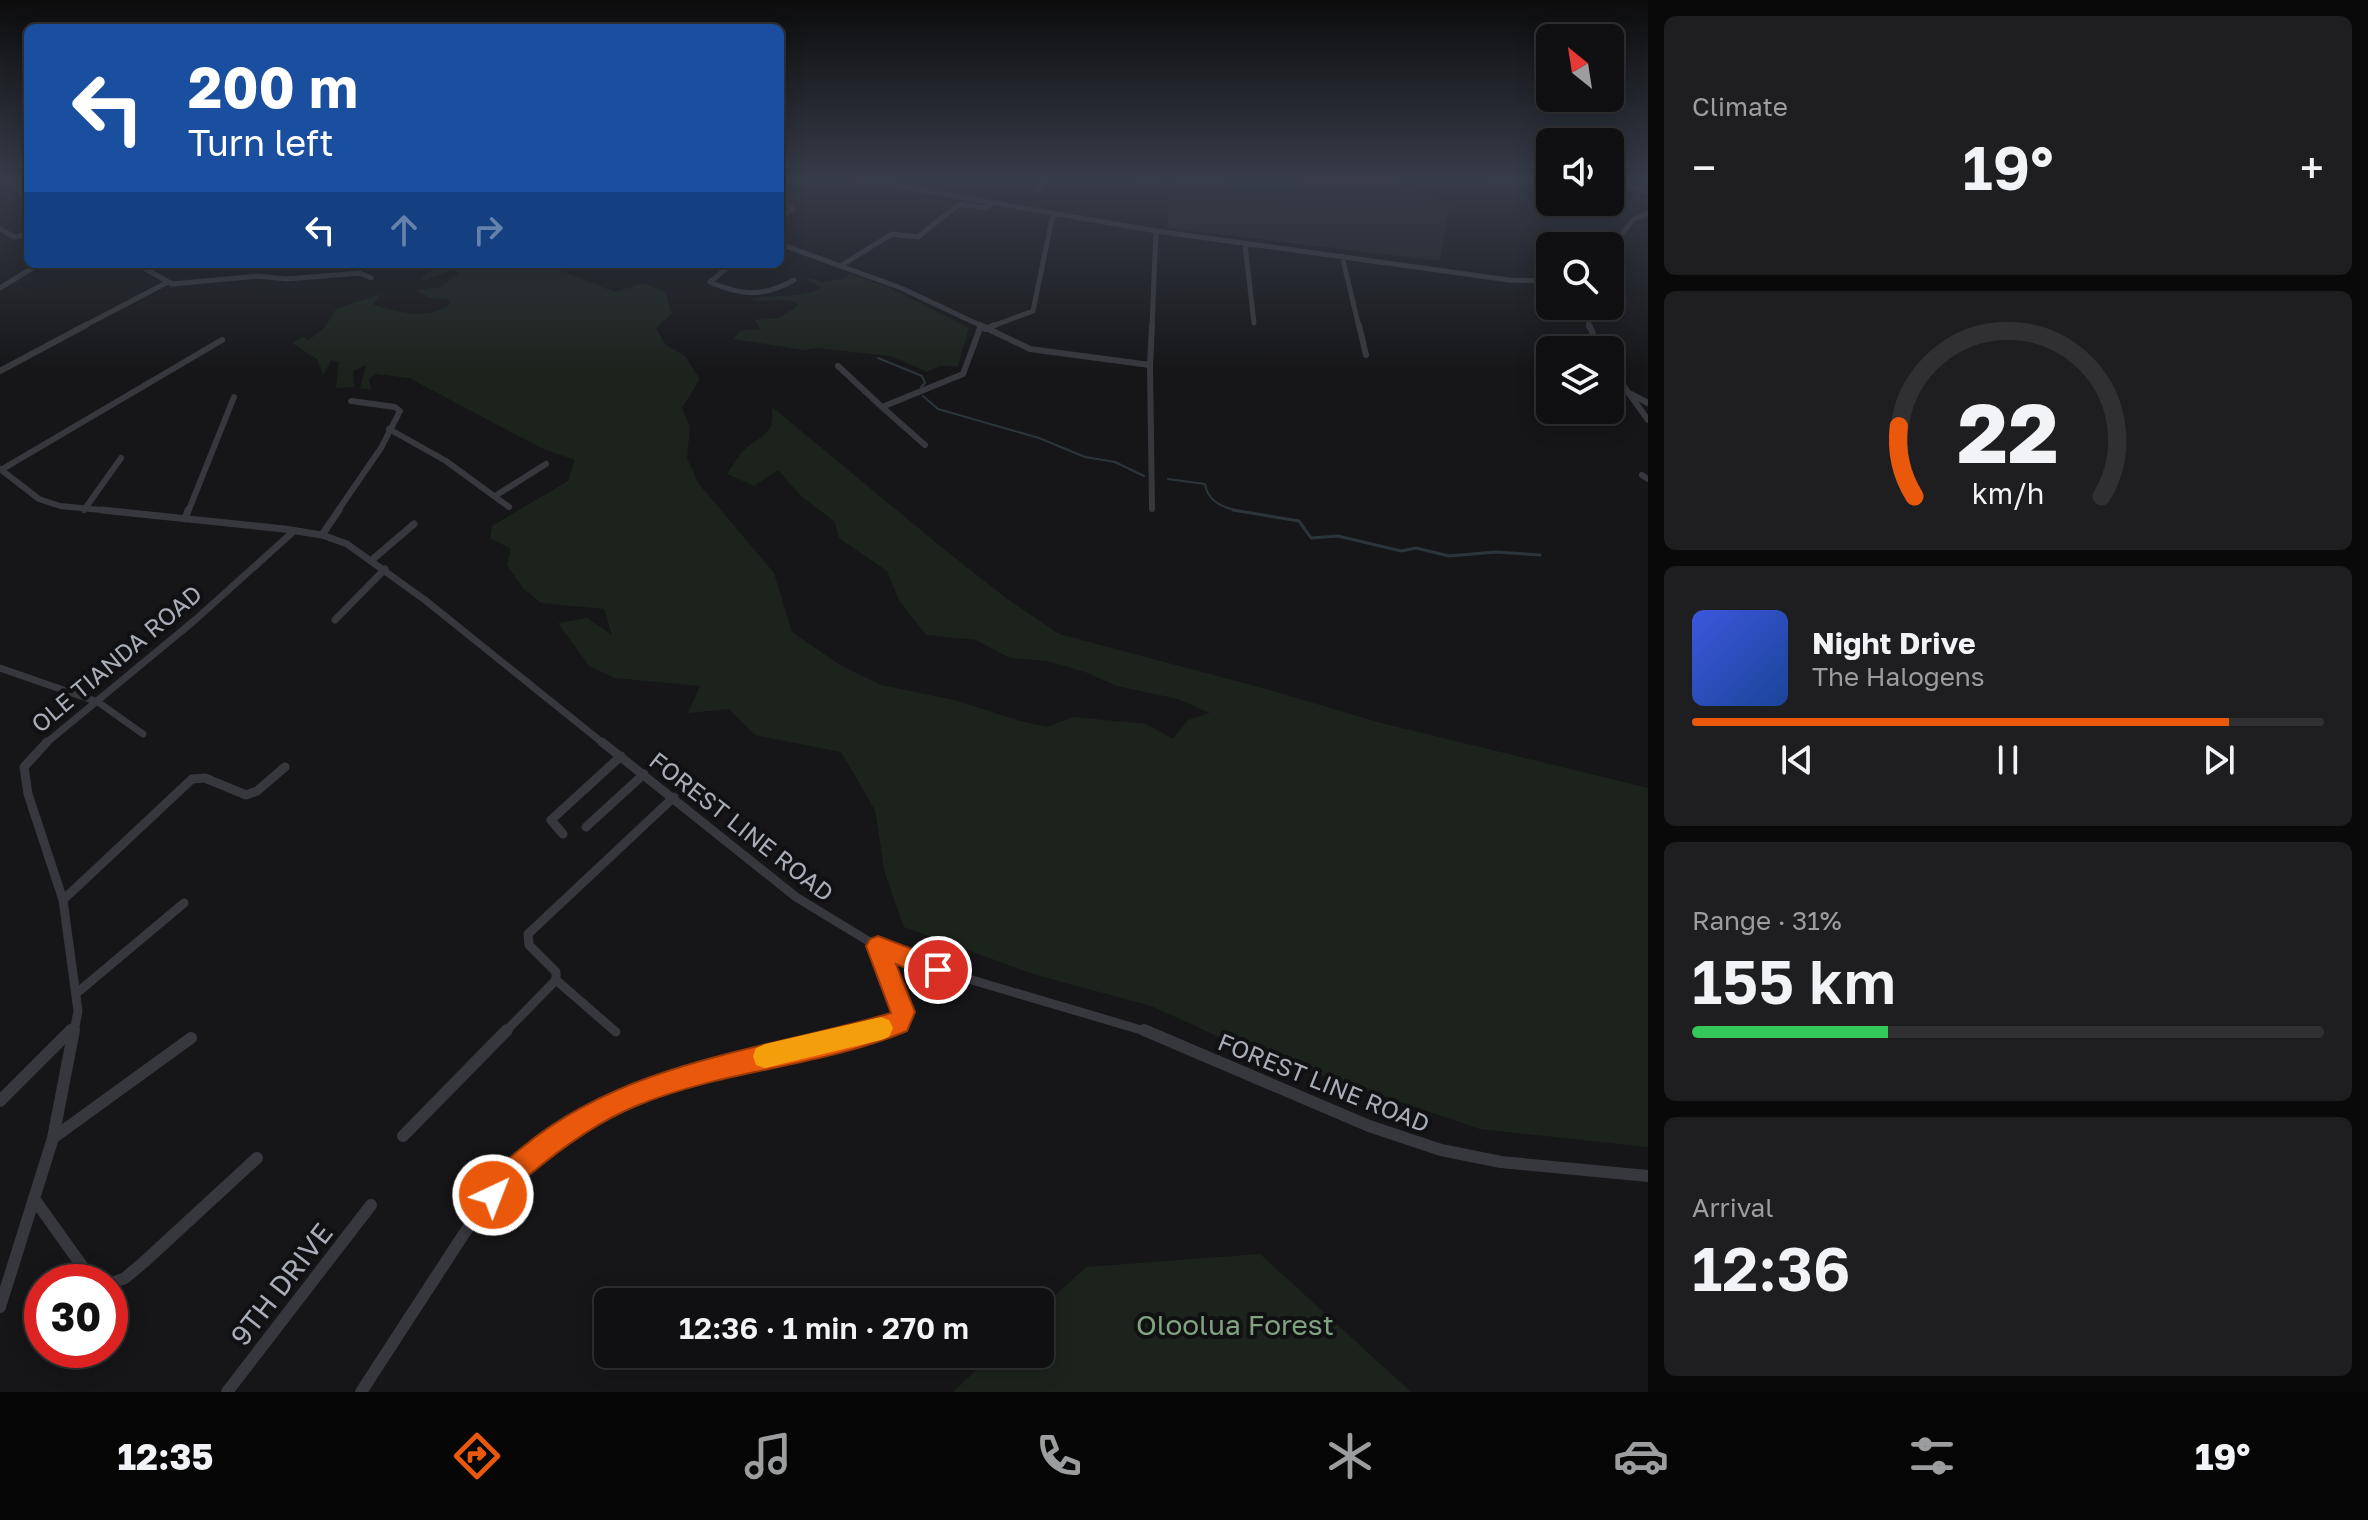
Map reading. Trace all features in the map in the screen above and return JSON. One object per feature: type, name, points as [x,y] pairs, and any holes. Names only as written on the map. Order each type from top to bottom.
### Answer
[{"type":"street","points":[[842,265],[878,243]]},
{"type":"street","points":[[982,328],[1033,311],[1047,243]]},
{"type":"street","points":[[1152,509],[1150,365],[1155,243]]},
{"type":"street","points":[[1238,243],[1509,280],[1536,281]]},
{"type":"street","points":[[1245,244],[1254,323]]},
{"type":"street","points":[[784,245],[912,293],[1030,349],[1150,365]]},
{"type":"street","points":[[1342,256],[1366,355]]},
{"type":"street","points":[[0,288],[32,268]]},
{"type":"street","points":[[144,268],[168,282]]},
{"type":"street","points":[[727,268],[710,282],[753,296],[778,290],[794,280]]},
{"type":"street","points":[[0,371],[168,282],[360,273],[371,278]]},
{"type":"street","points":[[882,407],[965,372],[982,328]]},
{"type":"street","points":[[1,470],[222,340]]},
{"type":"street","points":[[838,366],[925,445]]},
{"type":"street","points":[[1624,388],[1648,420]]},
{"type":"street","points":[[1627,392],[1648,403]]},
{"type":"street","points":[[185,519],[234,397]]},
{"type":"street","points":[[322,535],[381,448],[398,409],[351,401]]},
{"type":"street","points":[[389,429],[446,461],[509,507]]},
{"type":"street","points":[[84,510],[121,458]]},
{"type":"street","points":[[495,496],[546,464]]},
{"type":"street","name":"FOREST LINE ROAD","points":[[1,470],[39,499],[84,510],[294,531],[322,535],[347,544],[373,559],[796,897],[878,946],[933,968],[1136,1027],[1369,1126],[1441,1150],[1501,1162],[1648,1176]]},
{"type":"street","points":[[373,559],[414,524]]},
{"type":"street","name":"OLE TIANDA ROAD","points":[[0,1307],[3,1288],[35,1200],[53,1138],[75,1026],[78,992],[63,900],[28,794],[24,767],[45,743],[195,620],[294,531]]},
{"type":"street","points":[[335,620],[385,569]]},
{"type":"street","points":[[0,668],[98,702],[143,734]]},
{"type":"street","points":[[563,834],[551,820],[621,756]]},
{"type":"street","points":[[63,900],[192,779],[205,778],[246,795],[257,791],[285,767]]},
{"type":"street","points":[[586,827],[644,774]]},
{"type":"street","points":[[403,1136],[556,980],[556,972],[529,945],[528,934],[674,797]]},
{"type":"street","points":[[78,992],[184,903]]},
{"type":"street","points":[[361,1392],[476,1215],[509,1175],[552,1139],[629,1096],[665,1083],[899,1023],[904,1012],[878,946]]},
{"type":"street","points":[[556,980],[616,1032]]},
{"type":"street","points":[[0,1101],[75,1026]]},
{"type":"street","points":[[53,1138],[191,1038]]},
{"type":"street","points":[[128,1275],[257,1158]]},
{"type":"street","points":[[35,1200],[81,1264]]},
{"type":"street","name":"9TH DRIVE","points":[[227,1392],[272,1338],[371,1205]]},
{"type":"shaded area","points":[[1291,243],[1443,243],[1440,261]]},
{"type":"green space","points":[[554,268],[615,292],[643,283],[665,292],[672,314],[656,328],[665,344],[685,356],[700,379],[682,408],[690,427],[687,458],[699,484],[774,573],[792,632],[840,665],[881,685],[954,700],[1047,727],[1073,717],[1146,724],[1173,739],[1188,720],[1210,713],[1178,699],[1117,686],[1085,672],[1047,661],[1010,658],[976,640],[926,635],[899,600],[887,571],[839,538],[835,522],[800,495],[778,470],[754,486],[727,474],[742,452],[769,430],[772,407],[945,550],[1006,598],[1059,634],[1381,723],[1648,788],[1648,1147],[1480,1129],[1250,1051],[1151,1006],[1033,974],[904,927],[885,874],[875,810],[841,752],[755,735],[729,709],[688,713],[700,686],[615,678],[589,666],[558,623],[587,618],[612,635],[604,609],[541,603],[523,588],[507,565],[511,549],[490,538],[492,526],[568,481],[575,460],[541,448],[409,378],[376,374],[369,379],[371,390],[360,388],[366,365],[353,371],[354,387],[336,388],[339,362],[331,360],[323,376],[318,360],[292,343],[303,337],[309,340],[325,327],[336,309],[381,294],[373,305],[413,314],[442,309],[450,304],[449,299],[430,298],[416,290],[442,287],[458,273],[455,269],[419,282],[427,272],[439,269]]},
{"type":"green space","points":[[849,273],[890,288],[969,328],[958,366],[940,366],[927,372],[891,356],[817,348],[803,350],[733,339],[740,331],[760,329],[755,320],[779,318],[799,305],[785,300],[750,299],[813,291],[821,288],[804,277],[824,282],[846,278]]},
{"type":"green space","name":"Oloolua Forest","points":[[1260,1254],[1411,1392],[953,1392],[978,1368],[1054,1368],[1054,1297],[1086,1267]]},
{"type":"waterway","points":[[878,358],[922,376],[925,383],[921,387]]},
{"type":"waterway","points":[[923,396],[938,409],[1039,438],[1085,457],[1115,462],[1144,476]]},
{"type":"waterway","points":[[1168,479],[1205,484],[1215,501],[1226,508],[1246,512]]},
{"type":"waterway","points":[[1233,510],[1299,521],[1311,538],[1338,536],[1401,551],[1416,548],[1449,556],[1496,552],[1540,555]]},
{"type":"slow traffic","points":[[765,1056],[881,1028]]},
{"type":"route","points":[[493,1195],[509,1175],[552,1139],[629,1096],[725,1065],[853,1037],[899,1023],[904,1012],[878,946],[938,970]]}]
